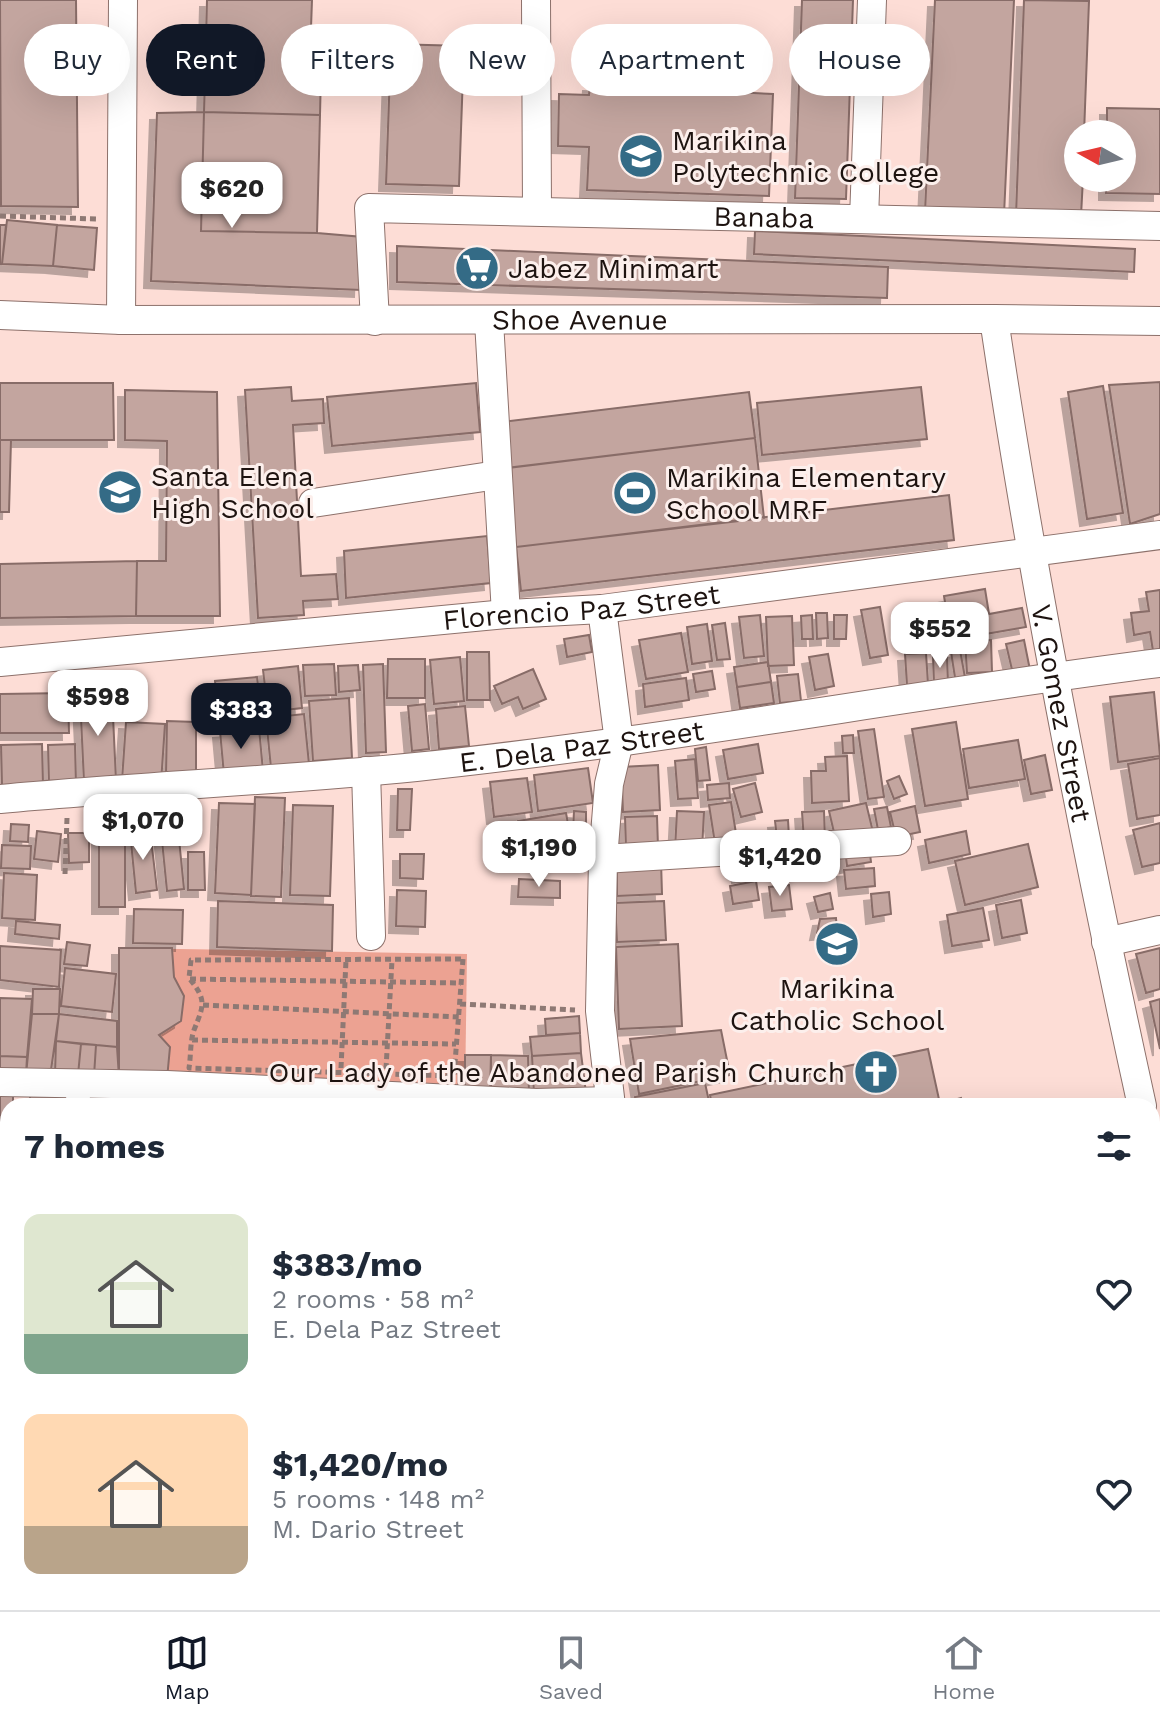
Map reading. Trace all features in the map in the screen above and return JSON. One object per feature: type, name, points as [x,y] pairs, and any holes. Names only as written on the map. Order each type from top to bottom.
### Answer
[{"type":"street","points":[[121,320],[123,0]]},
{"type":"street","points":[[536,0],[537,210]]},
{"type":"street","points":[[864,219],[872,0]]},
{"type":"street","name":"Banaba","points":[[375,321],[369,208],[1160,226]]},
{"type":"street","name":"Shoe Avenue","points":[[0,315],[121,320],[1160,321]]},
{"type":"street","name":"V. Gomez Street","points":[[994,319],[1014,455],[1106,942],[1140,1098]]},
{"type":"street","points":[[489,321],[506,614]]},
{"type":"street","points":[[313,503],[497,475]]},
{"type":"street","name":"Florencio Paz Street","points":[[0,662],[506,614],[602,609],[1160,535]]},
{"type":"street","points":[[602,609],[619,742],[609,784],[603,859],[600,1011],[609,1098]]},
{"type":"street","name":"E. Dela Paz Street","points":[[0,799],[366,771],[619,742],[1160,663]]},
{"type":"street","points":[[366,771],[371,936]]},
{"type":"street","points":[[603,859],[897,841]]},
{"type":"street","points":[[1106,942],[1160,930]]},
{"type":"street","points":[[0,1082],[167,1085],[434,1098]]},
{"type":"path","points":[[0,216],[122,220]]},
{"type":"path","points":[[65,874],[68,793]]},
{"type":"path","points":[[463,959],[454,1076],[189,1068],[192,1040],[203,1005],[200,992],[189,978],[191,960],[392,960],[463,959]]},
{"type":"path","points":[[341,1073],[346,960]]},
{"type":"path","points":[[385,1074],[392,960]]},
{"type":"path","points":[[189,978],[461,983]]},
{"type":"path","points":[[460,1004],[600,1011]]},
{"type":"path","points":[[203,1005],[459,1017]]},
{"type":"path","points":[[192,1040],[456,1044]]},
{"type":"shaded area","points":[[119,948],[467,954],[465,1093],[119,1077]]},
{"type":"building","points":[[0,0],[76,0],[76,24],[24,24],[24,96],[77,96],[78,207],[1,206]]},
{"type":"building","points":[[207,0],[312,0],[311,24],[281,24],[281,96],[320,96],[320,115],[204,112],[204,96],[265,96],[265,24],[206,24]]},
{"type":"building","points":[[802,0],[853,0],[852,24],[801,24]]},
{"type":"building","points":[[935,0],[1014,0],[1004,215],[925,211]]},
{"type":"building","points":[[1024,0],[1089,1],[1085,120],[1064,120],[1064,192],[1082,192],[1081,216],[1016,214]]},
{"type":"building","points":[[423,45],[439,45],[439,96],[462,96],[459,186],[386,184],[389,96],[423,96]]},
{"type":"building","points":[[559,94],[773,96],[769,196],[587,190],[589,147],[558,146]]},
{"type":"building","points":[[799,96],[850,96],[846,199],[795,198]]},
{"type":"building","points":[[1107,108],[1160,109],[1160,194],[1106,193],[1136,192],[1136,120],[1107,120]]},
{"type":"building","points":[[204,112],[201,231],[363,237],[361,290],[151,281],[157,113]]},
{"type":"building","points":[[204,112],[320,115],[317,233],[201,231]]},
{"type":"building","points":[[7,220],[57,225],[53,266],[2,264]]},
{"type":"building","points":[[0,225],[6,225],[2,264],[0,264]]},
{"type":"building","points":[[57,225],[97,228],[94,270],[53,266]]},
{"type":"building","points":[[755,231],[1135,249],[1134,272],[754,254]]},
{"type":"building","points":[[397,246],[888,267],[887,298],[397,282]]},
{"type":"building","points":[[1160,382],[1160,514],[1130,524],[1109,385]]},
{"type":"building","points":[[0,383],[113,383],[114,440],[0,440]]},
{"type":"building","points":[[476,383],[480,432],[332,446],[327,397]]},
{"type":"building","points":[[1103,386],[1123,513],[1087,519],[1068,392]]},
{"type":"building","points":[[291,387],[292,401],[323,399],[324,423],[293,425],[301,576],[336,574],[338,599],[303,601],[304,615],[258,618],[245,390]]},
{"type":"building","points":[[921,387],[927,439],[762,455],[757,403]]},
{"type":"building","points":[[125,390],[217,392],[220,616],[136,616],[137,561],[166,561],[167,441],[125,440]]},
{"type":"building","points":[[749,392],[755,438],[507,468],[501,422]]},
{"type":"building","name":"Marikina Elementary School MRF","points":[[755,438],[764,518],[516,547],[507,468]]},
{"type":"building","points":[[0,440],[11,440],[9,512],[0,512]]},
{"type":"building","points":[[949,495],[954,540],[521,591],[516,547]]},
{"type":"building","points":[[487,536],[491,583],[346,598],[344,551]]},
{"type":"building","points":[[137,561],[136,616],[0,618],[0,564]]},
{"type":"building","points":[[985,589],[989,614],[1022,608],[1026,627],[951,640],[944,596]]},
{"type":"building","points":[[1160,590],[1160,650],[1153,651],[1150,632],[1134,635],[1131,613],[1149,611],[1146,592]]},
{"type":"building","points":[[932,606],[935,637],[909,640],[906,609]]},
{"type":"building","points":[[880,607],[888,655],[870,658],[861,610]]},
{"type":"building","points":[[816,613],[827,613],[828,638],[817,639]]},
{"type":"building","points":[[760,615],[764,656],[744,658],[739,617]]},
{"type":"building","points":[[812,615],[813,639],[802,639],[801,616]]},
{"type":"building","points":[[834,615],[847,615],[846,639],[834,639]]},
{"type":"building","points":[[792,616],[794,665],[768,666],[766,617]]},
{"type":"building","points":[[725,623],[730,659],[717,660],[712,625]]},
{"type":"building","points":[[707,624],[712,661],[692,664],[687,627]]},
{"type":"building","points":[[681,633],[688,672],[646,679],[639,640]]},
{"type":"building","points":[[589,635],[592,652],[567,657],[564,639]]},
{"type":"building","points":[[991,640],[992,672],[967,673],[965,641]]},
{"type":"building","points":[[1024,640],[1030,670],[1013,674],[1006,644]]},
{"type":"building","points":[[960,650],[966,683],[956,684],[951,652]]},
{"type":"building","points":[[467,652],[489,652],[490,700],[467,700]]},
{"type":"building","points":[[926,653],[928,684],[907,685],[905,654]]},
{"type":"building","points":[[828,654],[834,686],[815,690],[809,657]]},
{"type":"building","points":[[460,657],[464,701],[434,704],[430,660]]},
{"type":"building","points":[[933,657],[947,657],[948,682],[934,683]]},
{"type":"building","points":[[388,659],[425,659],[425,698],[387,698]]},
{"type":"building","points":[[768,662],[771,682],[737,687],[734,667]]},
{"type":"building","points":[[334,664],[336,695],[305,696],[303,665]]},
{"type":"building","points":[[383,664],[386,752],[366,753],[363,665]]},
{"type":"building","points":[[358,665],[360,690],[339,692],[338,666]]},
{"type":"building","points":[[298,666],[302,708],[268,712],[263,670]]},
{"type":"building","points":[[533,669],[546,699],[523,709],[518,697],[502,704],[494,686]]},
{"type":"building","points":[[712,671],[715,689],[696,692],[693,674]]},
{"type":"building","points":[[798,674],[801,701],[780,703],[777,676]]},
{"type":"building","points":[[257,677],[262,718],[219,723],[215,681]]},
{"type":"building","points":[[686,678],[689,700],[645,707],[643,684]]},
{"type":"building","points":[[771,682],[774,703],[740,708],[737,687]]},
{"type":"building","points":[[1154,692],[1160,756],[1118,762],[1110,697]]},
{"type":"building","points":[[68,693],[69,733],[0,733],[0,694]]},
{"type":"building","points":[[112,695],[116,780],[84,782],[80,697]]},
{"type":"building","points":[[349,698],[352,758],[313,761],[309,701]]},
{"type":"building","points":[[425,704],[429,749],[412,751],[408,706]]},
{"type":"building","points":[[465,706],[469,746],[439,749],[436,709]]},
{"type":"building","points":[[304,714],[309,764],[271,768],[266,718]]},
{"type":"building","points":[[167,721],[196,722],[196,774],[166,774]]},
{"type":"building","points":[[126,722],[165,724],[161,783],[122,780]]},
{"type":"building","points":[[956,722],[968,799],[925,806],[912,729]]},
{"type":"building","points":[[259,728],[263,771],[224,775],[220,731]]},
{"type":"building","points":[[874,729],[884,797],[868,799],[858,731]]},
{"type":"building","points":[[853,735],[854,753],[843,753],[842,736]]},
{"type":"building","points":[[1018,740],[1025,779],[969,788],[963,749]]},
{"type":"building","points":[[42,744],[43,784],[2,785],[1,745]]},
{"type":"building","points":[[75,744],[76,784],[49,784],[48,745]]},
{"type":"building","points":[[758,744],[763,773],[728,779],[723,750]]},
{"type":"building","points":[[706,747],[710,780],[698,781],[695,749]]},
{"type":"building","points":[[1045,755],[1052,790],[1031,794],[1024,760]]},
{"type":"building","points":[[847,756],[849,801],[812,803],[811,771],[826,771],[825,757]]},
{"type":"building","points":[[1160,758],[1160,815],[1137,819],[1128,764]]},
{"type":"building","points":[[695,759],[698,798],[678,799],[675,761]]},
{"type":"building","points":[[658,765],[660,810],[623,812],[621,767]]},
{"type":"building","points":[[588,768],[593,803],[538,811],[534,775]]},
{"type":"building","points":[[899,776],[907,794],[894,799],[887,781]]},
{"type":"building","points":[[527,778],[532,812],[494,817],[490,782]]},
{"type":"building","points":[[729,783],[730,798],[708,800],[707,785]]},
{"type":"building","points":[[755,783],[762,812],[741,817],[733,789]]},
{"type":"building","points":[[398,789],[412,789],[410,830],[397,830]]},
{"type":"building","points":[[255,797],[285,798],[281,897],[251,896]]},
{"type":"building","points":[[731,802],[738,846],[716,850],[709,805]]},
{"type":"building","points":[[219,803],[255,804],[251,895],[215,893]]},
{"type":"building","points":[[866,803],[873,832],[836,841],[829,811]]},
{"type":"building","points":[[293,805],[333,806],[330,896],[290,895]]},
{"type":"building","points":[[915,806],[920,832],[896,837],[890,812]]},
{"type":"building","points":[[887,807],[891,827],[878,830],[874,809]]},
{"type":"building","points":[[574,811],[586,812],[586,831],[573,830]]},
{"type":"building","points":[[677,811],[704,812],[702,850],[675,849]]},
{"type":"building","points":[[824,811],[825,840],[804,841],[802,812]]},
{"type":"building","points":[[566,813],[569,829],[521,838],[518,821]]},
{"type":"building","points":[[657,816],[658,847],[626,848],[625,817]]},
{"type":"building","points":[[788,820],[789,837],[777,838],[775,821]]},
{"type":"building","points":[[1160,823],[1160,863],[1142,867],[1133,830]]},
{"type":"building","points":[[11,824],[29,825],[28,842],[10,841]]},
{"type":"building","points":[[178,829],[184,889],[167,891],[161,831]]},
{"type":"building","points":[[150,830],[157,890],[136,893],[130,832]]},
{"type":"building","points":[[37,831],[61,834],[58,862],[34,859]]},
{"type":"building","points":[[966,831],[970,854],[929,863],[925,840]]},
{"type":"building","points":[[99,832],[125,832],[125,907],[99,907]]},
{"type":"building","points":[[68,833],[89,833],[89,862],[69,863]]},
{"type":"building","points":[[1028,844],[1038,887],[965,905],[955,861]]},
{"type":"building","points":[[2,845],[31,846],[30,869],[1,868]]},
{"type":"building","points":[[869,846],[871,862],[847,866],[845,849]]},
{"type":"building","points":[[792,850],[793,873],[774,874],[773,851]]},
{"type":"building","points":[[188,852],[204,852],[205,890],[188,890]]},
{"type":"building","points":[[763,852],[765,873],[739,876],[736,856]]},
{"type":"building","points":[[400,854],[424,854],[423,879],[400,878]]},
{"type":"building","points":[[661,861],[662,894],[617,896],[617,862]]},
{"type":"building","points":[[874,868],[875,886],[846,889],[844,870]]},
{"type":"building","points":[[4,873],[37,875],[35,920],[2,918]]},
{"type":"building","points":[[519,879],[560,881],[560,898],[518,897]]},
{"type":"building","points":[[756,881],[759,900],[733,904],[730,886]]},
{"type":"building","points":[[789,885],[792,909],[772,911],[769,887]]},
{"type":"building","points":[[397,890],[426,891],[425,927],[396,926]]},
{"type":"building","points":[[889,892],[891,914],[873,917],[871,894]]},
{"type":"building","points":[[830,893],[833,909],[818,912],[814,897]]},
{"type":"building","points":[[1021,900],[1027,933],[1002,938],[996,905]]},
{"type":"building","points":[[218,901],[333,905],[332,951],[217,947]]},
{"type":"building","points":[[664,901],[666,940],[617,942],[615,903]]},
{"type":"building","points":[[983,908],[989,940],[952,946],[947,915]]},
{"type":"building","points":[[134,909],[183,910],[182,944],[133,943]]},
{"type":"building","points":[[836,918],[837,931],[817,933],[820,919]]},
{"type":"building","points":[[16,921],[60,925],[59,939],[15,934]]},
{"type":"building","points":[[67,942],[90,945],[87,966],[64,964]]},
{"type":"building","points":[[678,944],[682,1026],[619,1029],[616,947]]},
{"type":"building","points":[[0,946],[61,950],[59,987],[0,980]]},
{"type":"building","points":[[119,948],[172,948],[174,977],[184,996],[181,1021],[159,1035],[170,1047],[167,1079],[119,1077]]},
{"type":"building","points":[[1160,948],[1160,989],[1146,993],[1136,954]]},
{"type":"building","points":[[65,968],[116,974],[112,1012],[61,1006]]},
{"type":"building","points":[[33,989],[60,989],[59,1014],[32,1014]]},
{"type":"building","points":[[0,998],[32,999],[27,1057],[0,1056]]},
{"type":"building","points":[[1160,999],[1160,1049],[1150,1002]]},
{"type":"building","points":[[32,1014],[59,1014],[50,1077],[26,1075]]},
{"type":"building","points":[[59,1014],[117,1021],[117,1047],[56,1041]]},
{"type":"building","points":[[579,1016],[580,1033],[546,1035],[545,1019]]},
{"type":"building","points":[[721,1030],[730,1075],[639,1094],[630,1039]]},
{"type":"building","points":[[580,1033],[581,1053],[532,1056],[530,1037]]},
{"type":"building","points":[[56,1041],[81,1044],[78,1075],[55,1074]]},
{"type":"building","points":[[81,1044],[96,1045],[94,1076],[78,1075]]},
{"type":"building","points":[[96,1045],[117,1047],[119,1077],[94,1076]]},
{"type":"building","name":"Our Lady of the Abandoned Parish Church","points":[[928,1049],[939,1098],[711,1098],[710,1095]]},
{"type":"building","points":[[581,1053],[586,1093],[534,1095],[532,1056]]},
{"type":"building","points":[[465,1055],[491,1055],[490,1094],[465,1093]]},
{"type":"building","points":[[491,1055],[528,1056],[529,1093],[491,1092]]},
{"type":"building","points":[[0,1056],[27,1057],[26,1075],[0,1074]]},
{"type":"building","points":[[705,1083],[708,1098],[635,1098]]},
{"type":"building","points":[[30,1095],[58,1095],[58,1098],[30,1098]]},
{"type":"building","points":[[136,1095],[165,1096],[165,1098],[136,1098]]},
{"type":"place","name":"Marikina Polytechnic College","points":[[641,156]]},
{"type":"place","name":"Jabez Minimart","points":[[477,268]]},
{"type":"place","name":"Santa Elena High School","points":[[120,492]]},
{"type":"place","name":"Marikina Elementary School MRF","points":[[635,493]]},
{"type":"place","name":"Marikina Catholic School","points":[[837,944]]},
{"type":"place","name":"Our Lady of the Abandoned Parish Church","points":[[876,1072]]}]
